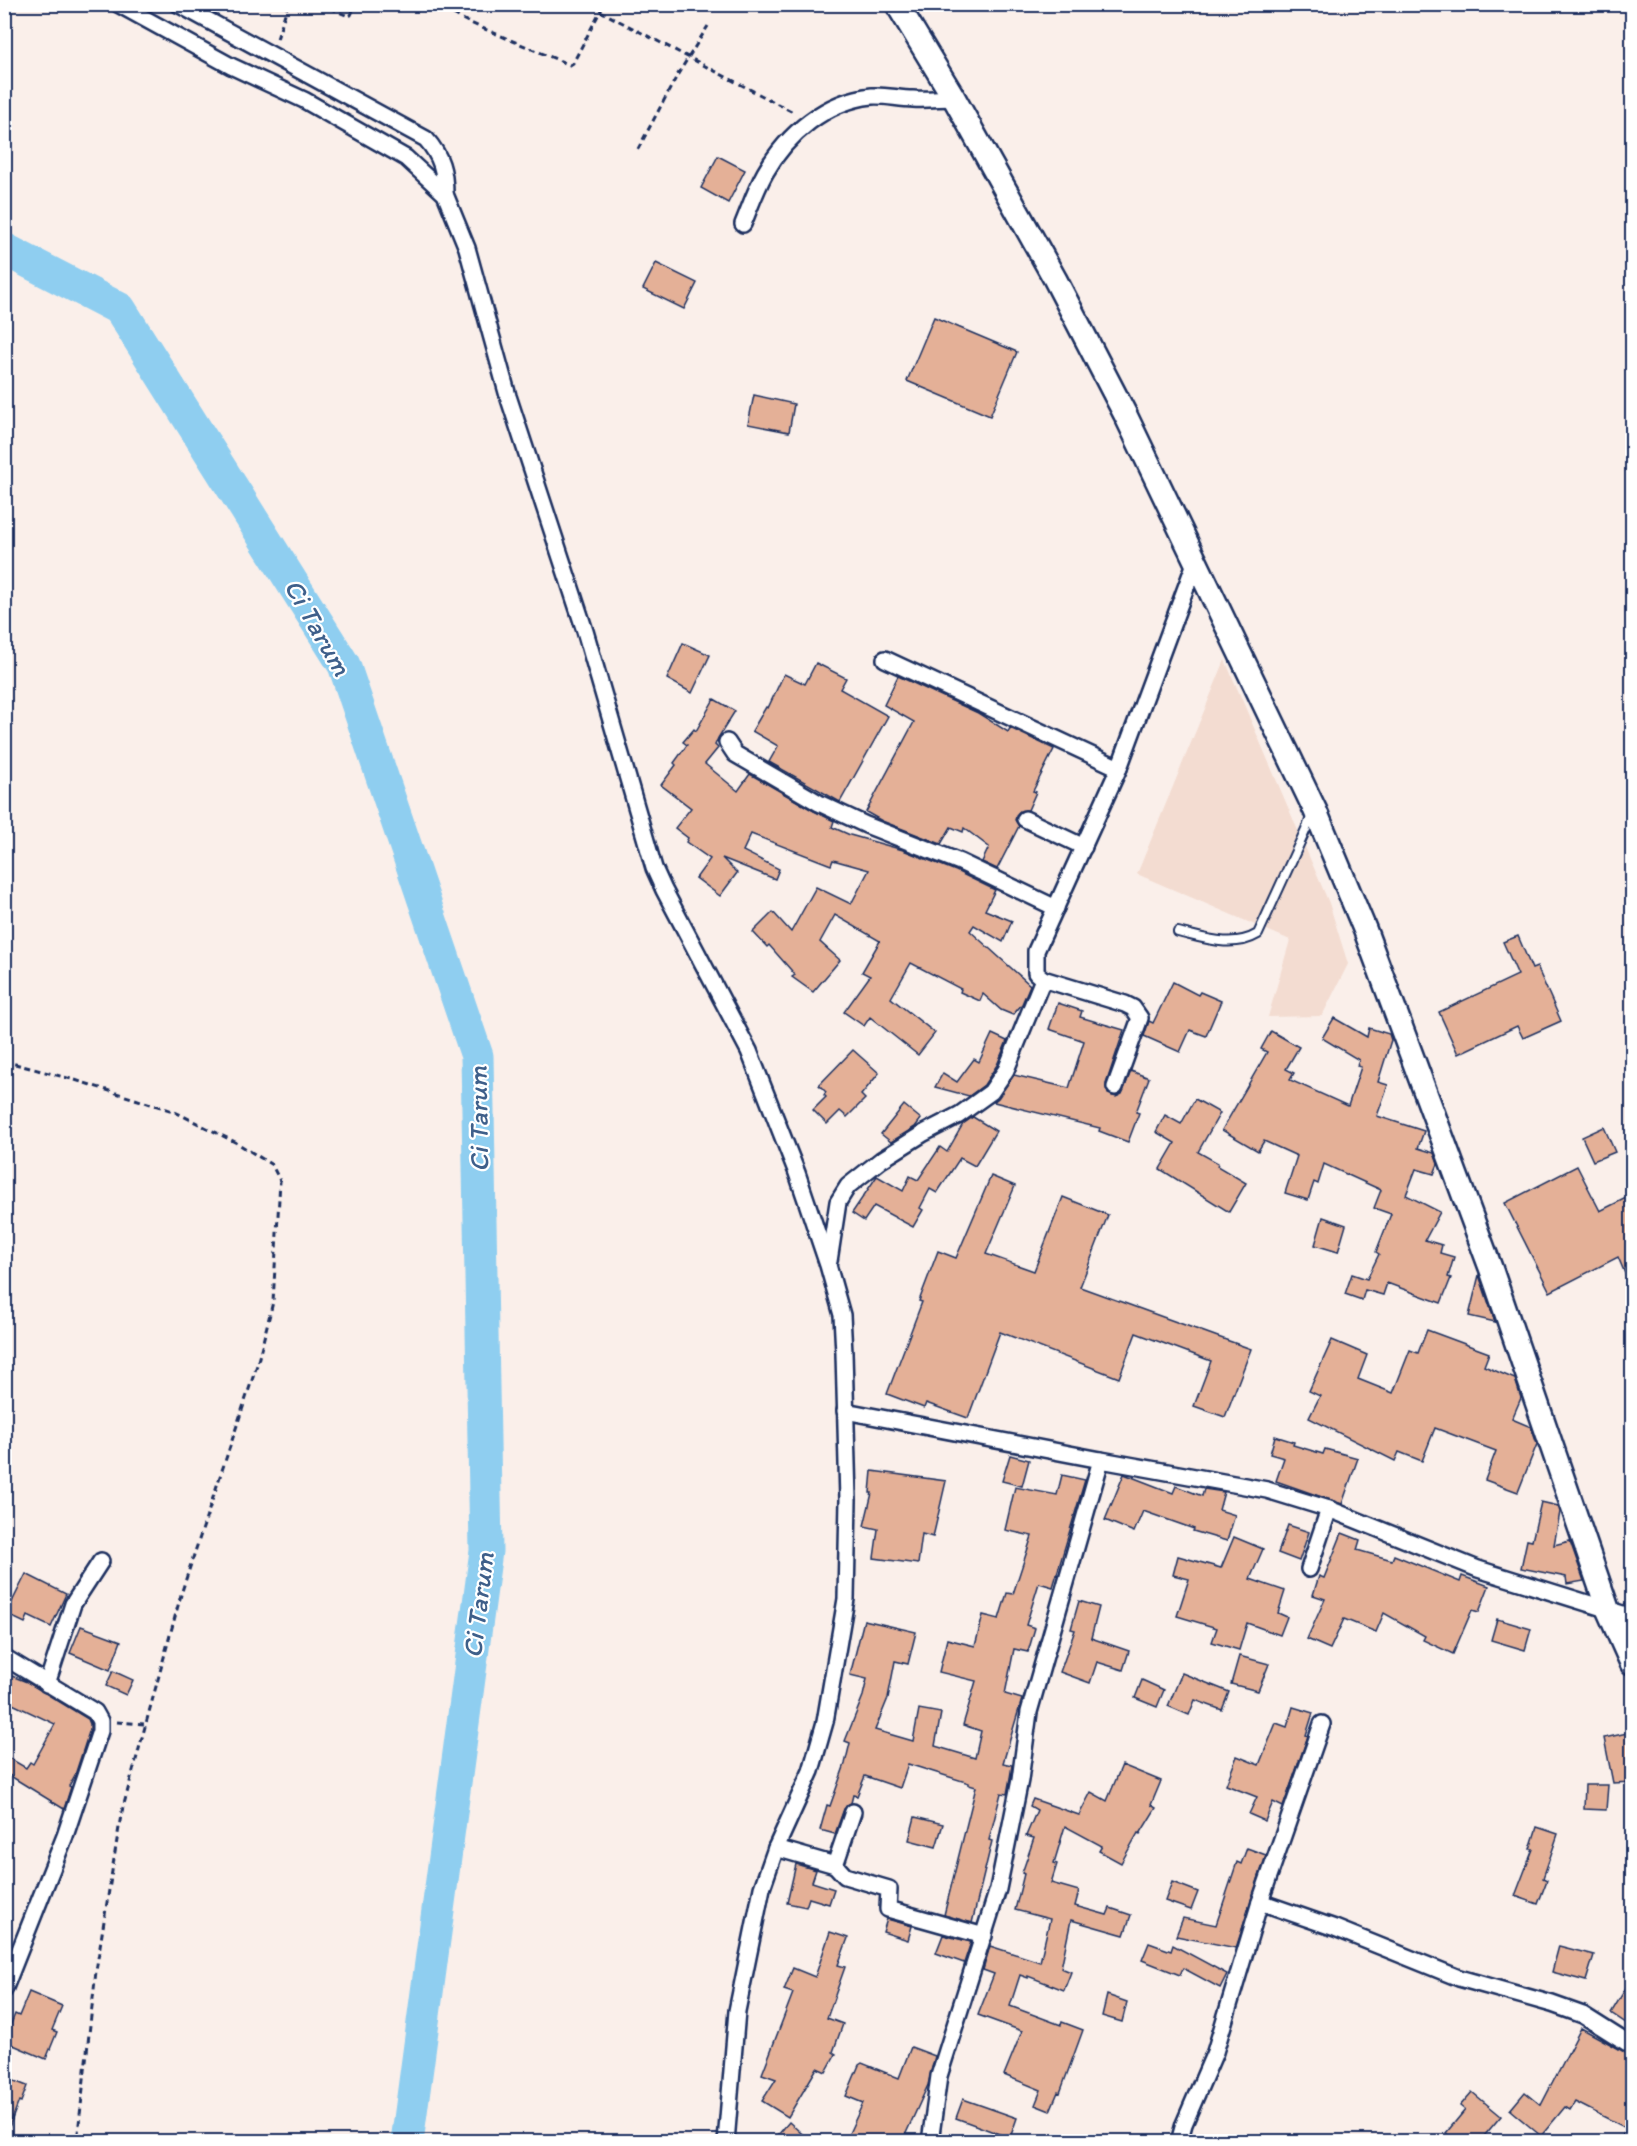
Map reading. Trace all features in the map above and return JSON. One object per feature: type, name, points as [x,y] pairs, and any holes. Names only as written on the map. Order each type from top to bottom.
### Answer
[{"type":"main road","points":[[897,4],[954,98],[1055,279],[1125,414],[1315,810],[1365,930],[1491,1269],[1608,1610],[1632,1664]]},
{"type":"street","points":[[118,4],[231,66],[304,100],[406,158],[445,194]]},
{"type":"street","points":[[178,4],[426,139],[441,159],[445,174],[445,194],[467,248],[508,396],[585,631],[654,868],[749,1051],[797,1173],[842,1315],[848,1500],[846,1599],[825,1722],[811,1771],[776,1848],[762,1888],[737,2011],[726,2142]]},
{"type":"street","points":[[743,224],[764,174],[783,147],[809,121],[838,105],[869,96],[884,95],[914,100],[954,98]]},
{"type":"street","points":[[1115,1087],[1140,1018],[1138,1013],[1125,1004],[1043,980],[1036,973],[1036,951],[1119,768],[1196,563]]},
{"type":"street","points":[[885,659],[1119,768]]},
{"type":"street","points":[[727,742],[735,754],[819,803],[866,825],[960,862],[1056,908]]},
{"type":"street","points":[[1025,819],[1084,848]]},
{"type":"street","points":[[828,1265],[838,1202],[848,1186],[880,1160],[924,1132],[959,1115],[991,1092],[1006,1070],[1043,980]]},
{"type":"street","points":[[845,1411],[1267,1490],[1329,1509],[1478,1569],[1632,1617]]},
{"type":"street","points":[[930,2142],[939,2076],[998,1889],[1020,1780],[1029,1712],[1101,1460]]},
{"type":"street","points":[[1309,1569],[1329,1509]]},
{"type":"street","points":[[47,1684],[73,1604],[101,1561]]},
{"type":"street","points":[[4,1657],[95,1712],[100,1721],[100,1731],[65,1836],[4,1990]]},
{"type":"street","points":[[1179,2142],[1184,2124],[1215,2052],[1260,1902],[1323,1724]]},
{"type":"street","points":[[835,1865],[853,1812]]},
{"type":"street","points":[[776,1848],[835,1865],[845,1875],[889,1889],[888,1909],[984,1936]]},
{"type":"street","points":[[1260,1902],[1335,1928],[1459,1977],[1583,2015],[1632,2046]]},
{"type":"street","points":[[1629,2142],[1632,2137]]},
{"type":"lane","points":[[1178,932],[1217,942],[1247,940],[1258,934],[1315,810]]},
{"type":"path","points":[[271,54],[288,4]]},
{"type":"path","points":[[321,4],[348,16],[351,15],[356,4]]},
{"type":"path","points":[[435,4],[468,22],[570,64],[573,63],[604,4]]},
{"type":"path","points":[[600,11],[809,121]]},
{"type":"path","points":[[638,149],[688,57],[708,27]]},
{"type":"path","points":[[4,1062],[75,1080],[173,1111],[237,1143],[272,1165],[280,1181],[273,1302],[257,1365],[182,1590],[121,1815],[96,1971],[77,2142]]},
{"type":"path","points":[[100,1721],[145,1724]]},
{"type":"shaded area","points":[[1225,660],[1329,903],[1348,964],[1322,1016],[1268,1017],[1290,940],[1137,874]]},
{"type":"building","points":[[718,156],[745,170],[728,203],[701,188]]},
{"type":"building","points":[[656,263],[697,283],[684,309],[643,289]]},
{"type":"building","points":[[934,317],[1017,352],[990,416],[907,381]]},
{"type":"building","points":[[754,395],[794,404],[789,432],[748,424]]},
{"type":"building","points":[[683,643],[710,655],[692,693],[667,679]]},
{"type":"building","points":[[816,663],[846,678],[840,689],[888,716],[840,802],[769,762],[778,746],[752,731],[766,707],[768,708],[784,674],[805,684]]},
{"type":"building","points":[[898,676],[978,713],[1008,732],[1010,728],[1054,749],[1033,791],[1036,792],[1028,810],[1017,814],[1015,820],[1019,826],[997,869],[982,862],[989,847],[964,828],[963,832],[951,827],[941,844],[882,821],[866,812],[914,722],[884,705]]},
{"type":"building","points":[[714,699],[735,711],[718,738],[715,745],[718,748],[705,764],[738,791],[750,774],[834,821],[832,827],[850,835],[903,850],[956,871],[995,890],[985,910],[1012,921],[1003,942],[974,925],[970,931],[1030,985],[1022,1004],[1013,1015],[1001,1010],[983,994],[980,1001],[911,963],[891,998],[935,1033],[918,1055],[870,1017],[864,1026],[844,1012],[870,976],[862,972],[880,941],[835,915],[820,942],[840,960],[813,992],[792,977],[795,975],[791,970],[769,945],[767,947],[753,932],[773,912],[791,932],[816,887],[851,904],[869,870],[833,860],[831,865],[751,834],[743,851],[779,869],[775,879],[722,858],[737,873],[720,896],[696,878],[710,859],[686,842],[688,838],[675,828],[691,808],[661,785],[687,745],[683,742],[694,729],[696,731]]},
{"type":"building","points":[[1518,936],[1532,969],[1537,967],[1561,1021],[1523,1038],[1517,1026],[1458,1054],[1439,1012],[1518,975],[1503,942]]},
{"type":"building","points":[[1173,982],[1198,995],[1200,992],[1221,1001],[1206,1036],[1190,1030],[1180,1052],[1144,1036],[1149,1021],[1153,1023]]},
{"type":"building","points":[[1058,1003],[1082,1011],[1080,1017],[1124,1030],[1106,1084],[1108,1094],[1116,1097],[1122,1094],[1131,1071],[1149,1078],[1128,1142],[1099,1131],[1100,1128],[994,1102],[1014,1075],[1069,1088],[1084,1041],[1049,1029]]},
{"type":"building","points":[[1334,1018],[1367,1037],[1369,1028],[1389,1034],[1391,1040],[1378,1082],[1388,1085],[1377,1116],[1424,1131],[1418,1148],[1434,1153],[1438,1164],[1434,1174],[1416,1169],[1406,1195],[1440,1212],[1425,1240],[1442,1245],[1440,1253],[1454,1257],[1448,1277],[1451,1278],[1441,1303],[1387,1283],[1383,1295],[1365,1290],[1362,1300],[1345,1294],[1352,1274],[1367,1279],[1379,1254],[1376,1252],[1391,1214],[1374,1208],[1381,1190],[1324,1164],[1318,1184],[1314,1182],[1308,1200],[1285,1193],[1297,1156],[1264,1141],[1258,1151],[1222,1130],[1267,1052],[1261,1049],[1271,1031],[1299,1047],[1286,1069],[1294,1073],[1290,1080],[1348,1106],[1361,1067],[1357,1066],[1359,1060],[1322,1038]]},
{"type":"building","points":[[992,1034],[1007,1041],[997,1065],[984,1085],[969,1096],[935,1087],[943,1073],[957,1082],[974,1059],[979,1062]]},
{"type":"building","points":[[853,1050],[879,1073],[861,1095],[865,1099],[847,1117],[840,1111],[827,1124],[813,1110],[826,1097],[824,1095],[826,1092],[819,1085]]},
{"type":"building","points":[[1195,1099],[1220,1113],[1198,1152],[1246,1183],[1229,1212],[1160,1169],[1175,1143],[1156,1132],[1165,1115],[1181,1124]]},
{"type":"building","points":[[904,1105],[921,1119],[915,1127],[891,1142],[881,1134]]},
{"type":"building","points":[[973,1117],[996,1131],[975,1166],[960,1158],[937,1193],[930,1189],[920,1208],[923,1210],[913,1227],[874,1206],[864,1221],[852,1213],[877,1176],[903,1191],[910,1176],[918,1180],[940,1147],[947,1152],[963,1124]]},
{"type":"building","points":[[1604,1127],[1615,1152],[1593,1161],[1582,1137]]},
{"type":"building","points":[[1577,1166],[1600,1211],[1632,1195],[1632,1290],[1618,1257],[1550,1292],[1505,1203]]},
{"type":"building","points":[[991,1176],[1015,1186],[986,1254],[1034,1271],[1063,1197],[1108,1215],[1080,1287],[1251,1349],[1225,1417],[1194,1406],[1211,1361],[1136,1333],[1119,1378],[1000,1332],[968,1418],[926,1403],[924,1408],[887,1394],[922,1302],[919,1301],[938,1251],[956,1258]]},
{"type":"building","points":[[1323,1217],[1346,1225],[1338,1252],[1315,1245]]},
{"type":"building","points":[[1479,1275],[1495,1322],[1469,1316]]},
{"type":"building","points":[[1427,1330],[1489,1353],[1484,1366],[1515,1379],[1521,1398],[1512,1419],[1531,1427],[1537,1444],[1518,1492],[1485,1480],[1496,1451],[1435,1428],[1422,1461],[1399,1452],[1395,1461],[1309,1418],[1320,1396],[1309,1391],[1332,1340],[1367,1355],[1358,1379],[1393,1393],[1410,1350],[1418,1353]]},
{"type":"building","points":[[1275,1436],[1294,1442],[1293,1445],[1323,1454],[1325,1449],[1358,1458],[1342,1504],[1276,1481],[1284,1458],[1270,1454]]},
{"type":"building","points":[[1010,1455],[1029,1460],[1022,1486],[1002,1481]]},
{"type":"building","points":[[872,1471],[946,1481],[933,1537],[922,1534],[918,1564],[874,1558],[878,1529],[864,1526],[872,1493],[870,1493]]},
{"type":"building","points":[[1124,1474],[1173,1493],[1176,1486],[1202,1496],[1204,1489],[1224,1492],[1219,1510],[1235,1515],[1227,1541],[1193,1531],[1194,1529],[1143,1511],[1134,1532],[1105,1520]]},
{"type":"building","points":[[1062,1475],[1085,1480],[1053,1587],[1039,1583],[1026,1625],[1035,1628],[1028,1652],[1014,1649],[1005,1694],[1022,1699],[1003,1763],[1012,1765],[1007,1794],[1001,1793],[989,1840],[992,1841],[972,1923],[944,1915],[976,1787],[908,1764],[900,1788],[865,1776],[857,1796],[853,1795],[851,1803],[844,1809],[835,1834],[820,1830],[827,1805],[830,1806],[845,1764],[850,1743],[845,1741],[863,1696],[867,1679],[850,1675],[864,1620],[916,1632],[908,1664],[895,1661],[888,1698],[875,1730],[913,1741],[919,1709],[941,1713],[935,1746],[975,1758],[981,1731],[963,1725],[976,1681],[939,1672],[947,1639],[975,1646],[983,1615],[999,1619],[1007,1593],[1013,1594],[1032,1536],[1005,1530],[1015,1487],[1057,1495]]},
{"type":"building","points":[[1541,1502],[1558,1506],[1560,1512],[1554,1545],[1570,1541],[1584,1581],[1567,1584],[1566,1577],[1521,1568],[1527,1540],[1532,1541]]},
{"type":"building","points":[[1288,1525],[1309,1532],[1299,1561],[1278,1553]]},
{"type":"building","points":[[1342,1533],[1360,1540],[1357,1550],[1392,1560],[1394,1555],[1460,1582],[1462,1576],[1489,1586],[1479,1612],[1472,1610],[1453,1654],[1423,1640],[1425,1636],[1384,1613],[1376,1632],[1344,1619],[1330,1649],[1307,1639],[1325,1599],[1313,1595],[1319,1576],[1324,1578]]},
{"type":"building","points":[[1234,1537],[1263,1549],[1250,1579],[1285,1591],[1278,1613],[1287,1617],[1280,1635],[1247,1623],[1239,1650],[1212,1642],[1217,1628],[1177,1616],[1189,1579],[1173,1575],[1178,1556],[1221,1568]]},
{"type":"building","points":[[26,1574],[66,1594],[51,1627],[28,1616],[25,1623],[6,1614]]},
{"type":"building","points":[[1079,1601],[1099,1607],[1091,1638],[1129,1651],[1123,1670],[1097,1662],[1090,1683],[1060,1672],[1075,1630],[1071,1629]]},
{"type":"building","points":[[1497,1619],[1531,1629],[1525,1650],[1491,1640]]},
{"type":"building","points":[[81,1626],[121,1641],[110,1670],[70,1653]]},
{"type":"building","points":[[1239,1656],[1269,1664],[1258,1691],[1231,1684]]},
{"type":"building","points":[[113,1671],[133,1680],[126,1695],[106,1686]]},
{"type":"building","points":[[4,1673],[27,1682],[88,1719],[90,1729],[75,1775],[69,1786],[71,1787],[64,1809],[4,1772],[4,1755],[26,1768],[30,1762],[33,1764],[55,1724],[4,1700]]},
{"type":"building","points":[[1182,1673],[1229,1692],[1222,1710],[1195,1700],[1189,1715],[1168,1706]]},
{"type":"building","points":[[1142,1680],[1164,1690],[1157,1707],[1135,1698]]},
{"type":"building","points":[[1293,1707],[1313,1713],[1306,1735],[1308,1736],[1283,1807],[1273,1802],[1265,1821],[1249,1814],[1257,1797],[1226,1785],[1237,1756],[1259,1765],[1276,1723],[1287,1727]]},
{"type":"building","points":[[1632,1732],[1632,1782],[1613,1783],[1604,1738]]},
{"type":"building","points":[[1122,1765],[1161,1781],[1151,1805],[1156,1808],[1121,1863],[1099,1851],[1102,1846],[1065,1826],[1054,1863],[1057,1864],[1051,1883],[1079,1891],[1075,1906],[1107,1915],[1110,1908],[1131,1915],[1124,1935],[1071,1920],[1061,1968],[1071,1972],[1064,1990],[1020,1975],[1010,2006],[1061,2025],[1062,2022],[1083,2030],[1060,2093],[1058,2092],[1050,2111],[1035,2105],[1041,2090],[1004,2075],[1022,2031],[978,2015],[994,1974],[983,1970],[990,1946],[1040,1962],[1050,1919],[1015,1910],[1024,1874],[1022,1873],[1034,1838],[1026,1836],[1037,1810],[1030,1806],[1033,1799],[1079,1815],[1091,1792],[1107,1801]]},
{"type":"building","points":[[1585,1785],[1608,1785],[1606,1810],[1584,1809]]},
{"type":"building","points":[[915,1817],[943,1824],[936,1847],[909,1840]]},
{"type":"building","points":[[1537,1827],[1558,1834],[1543,1878],[1547,1880],[1538,1904],[1515,1896],[1533,1849],[1530,1849]]},
{"type":"building","points":[[1247,1848],[1266,1855],[1236,1948],[1176,1936],[1183,1918],[1216,1925],[1237,1862],[1241,1864]]},
{"type":"building","points":[[796,1864],[816,1870],[812,1882],[834,1889],[829,1904],[809,1898],[806,1907],[787,1903]]},
{"type":"building","points":[[1172,1882],[1198,1892],[1191,1910],[1165,1901]]},
{"type":"building","points":[[887,1919],[912,1926],[908,1940],[883,1932]]},
{"type":"building","points":[[830,1932],[848,1938],[838,1965],[845,1967],[827,2018],[843,2024],[833,2052],[836,2054],[826,2072],[817,2068],[788,2117],[762,2101],[776,2079],[762,2074],[793,1993],[784,1990],[793,1968],[815,1977]]},
{"type":"building","points":[[943,1935],[971,1942],[964,1963],[936,1953]]},
{"type":"building","points":[[1149,1943],[1171,1951],[1173,1945],[1227,1974],[1220,1988],[1183,1968],[1180,1975],[1142,1960]]},
{"type":"building","points":[[1559,1946],[1594,1955],[1586,1981],[1552,1972]]},
{"type":"building","points":[[1632,1978],[1632,2027],[1611,2013]]},
{"type":"building","points":[[29,1992],[62,2006],[52,2030],[57,2032],[46,2059],[4,2041],[15,2014],[19,2016]]},
{"type":"building","points":[[1107,1995],[1127,2002],[1122,2022],[1102,2016]]},
{"type":"building","points":[[1581,2028],[1632,2056],[1632,2110],[1624,2127],[1575,2102],[1570,2110],[1565,2107],[1541,2136],[1510,2110],[1525,2092],[1541,2105]]},
{"type":"building","points":[[911,2047],[935,2056],[928,2085],[902,2142],[845,2142],[863,2103],[846,2096],[859,2065],[862,2063],[899,2078]]},
{"type":"building","points":[[4,2077],[27,2086],[6,2135]]},
{"type":"building","points":[[1472,2092],[1501,2116],[1479,2142],[1456,2142],[1446,2133],[1465,2110],[1460,2106]]},
{"type":"building","points":[[963,2099],[1017,2118],[1010,2138],[956,2118]]},
{"type":"building","points":[[789,2122],[811,2142],[772,2142]]},
{"type":"waterway","name":"Ci Tarum","points":[[4,249],[120,309],[344,665],[477,1056],[486,1551],[407,2142]]}]
